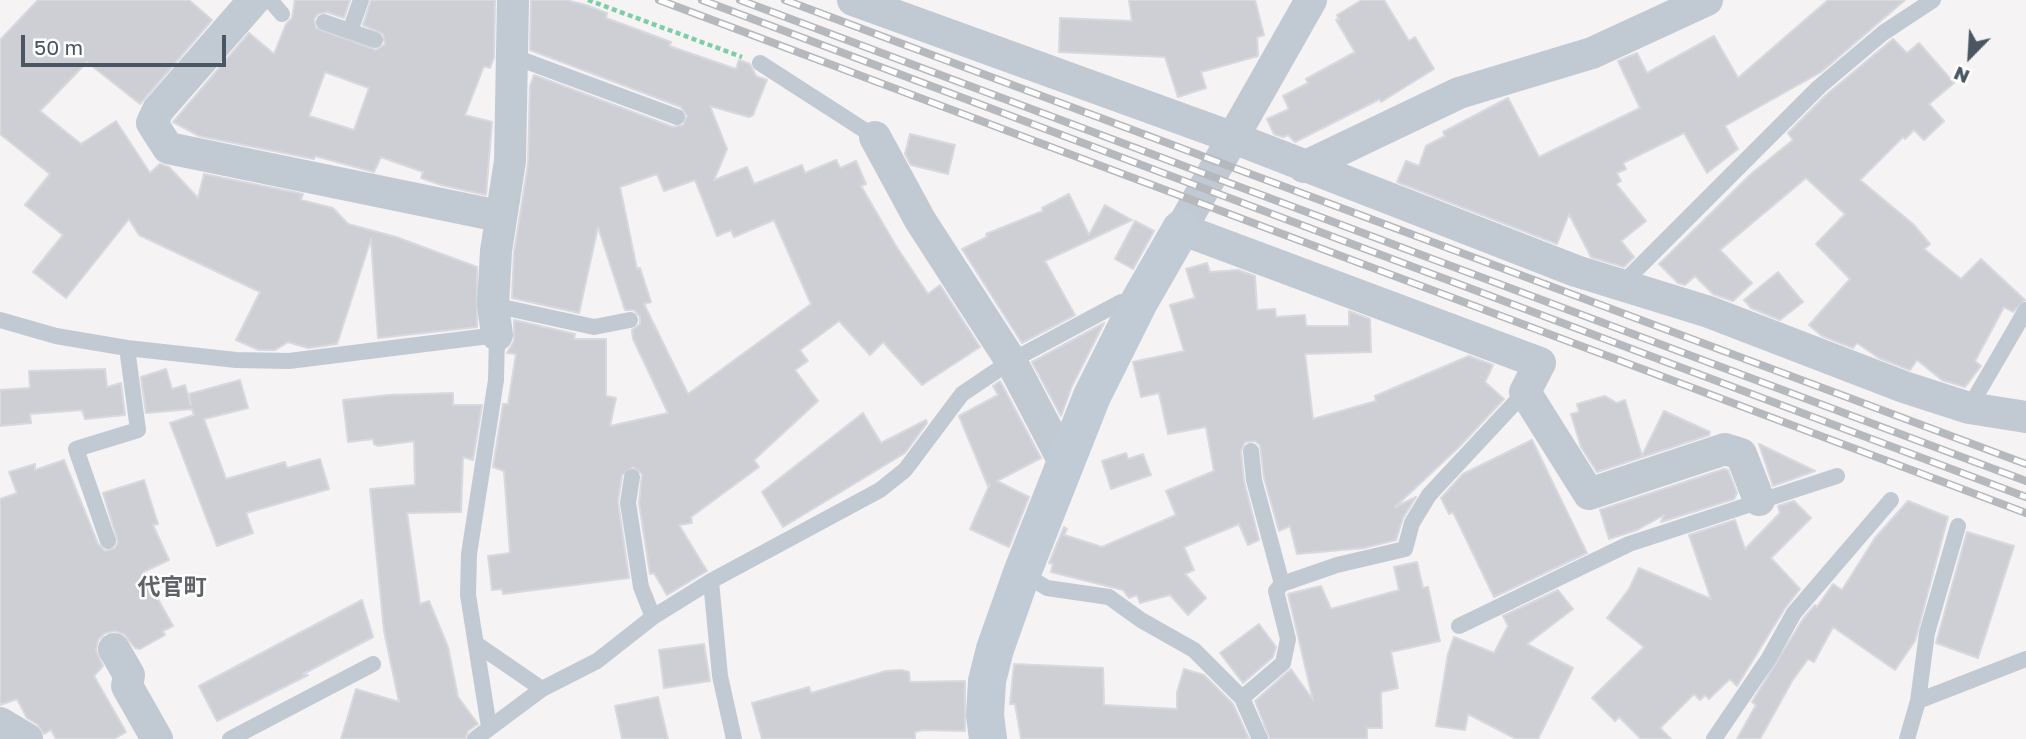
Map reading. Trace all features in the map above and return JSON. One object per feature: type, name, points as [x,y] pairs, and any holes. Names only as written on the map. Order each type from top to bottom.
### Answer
[{"type":"street","points":[[254,0],[158,110],[152,124],[168,148],[499,216]]},
{"type":"street","points":[[496,335],[493,304],[499,216],[510,160],[513,0]]},
{"type":"street","points":[[853,0],[890,7],[1576,271],[1709,312],[1904,387],[1969,408],[2026,417]]},
{"type":"street","points":[[988,739],[985,715],[987,681],[995,649],[1064,462],[1092,396],[1139,302],[1311,0]]},
{"type":"street","points":[[1304,167],[1459,93],[1592,53],[1708,0]]},
{"type":"street","points":[[875,137],[920,220],[1011,361],[1064,462]]},
{"type":"street","points":[[1181,229],[1540,363],[1525,392],[1589,494],[1725,449],[1741,454],[1759,500]]},
{"type":"street","points":[[114,649],[129,675],[127,686],[157,739]]},
{"type":"street","points":[[0,723],[27,739]]},
{"type":"lane","points":[[270,0],[282,15]]},
{"type":"lane","points":[[349,31],[361,0]]},
{"type":"lane","points":[[1621,285],[1819,87],[1883,33],[1933,0]]},
{"type":"lane","points":[[324,22],[375,40]]},
{"type":"lane","points":[[512,56],[677,117]]},
{"type":"lane","points":[[760,63],[875,137]]},
{"type":"lane","points":[[475,739],[542,689],[597,661],[653,617],[711,581],[880,490],[905,470],[962,394],[1011,361],[1121,302],[1139,302]]},
{"type":"lane","points":[[493,304],[594,327],[630,320]]},
{"type":"lane","points":[[1969,408],[2026,310]]},
{"type":"lane","points":[[0,320],[56,336],[127,348],[236,360],[289,361],[496,335],[496,380],[469,554],[468,595],[489,727]]},
{"type":"lane","points":[[108,541],[76,449],[138,430],[127,348]]},
{"type":"lane","points":[[1242,698],[1283,663],[1288,639],[1276,592],[1282,584],[1337,565],[1405,549],[1412,523],[1429,495],[1525,392]]},
{"type":"lane","points":[[1251,451],[1254,480],[1282,584]]},
{"type":"lane","points":[[1459,626],[1629,544],[1837,475]]},
{"type":"lane","points":[[632,477],[628,503],[641,586],[653,617]]},
{"type":"lane","points":[[1714,739],[1769,658],[1794,613],[1891,500]]},
{"type":"lane","points":[[1907,739],[1919,701],[1927,633],[1958,526]]},
{"type":"lane","points":[[1022,573],[1047,587],[1109,597],[1141,620],[1194,650],[1242,698],[1260,739]]},
{"type":"lane","points":[[711,581],[720,676],[734,739]]},
{"type":"lane","points":[[478,645],[542,689]]},
{"type":"lane","points":[[1919,701],[2026,659]]},
{"type":"lane","points":[[230,739],[373,664]]},
{"type":"path","points":[[588,0],[760,63]]},
{"type":"building","points":[[38,0],[189,0],[212,20],[140,104],[87,62],[40,111],[81,144],[116,121],[150,173],[160,164],[169,167],[198,198],[204,174],[303,194],[301,200],[333,208],[348,224],[396,237],[477,267],[477,327],[378,338],[371,239],[337,344],[308,348],[288,342],[275,350],[259,350],[236,340],[260,292],[139,235],[129,219],[66,298],[33,272],[63,235],[25,205],[50,174],[0,134],[0,40]]},
{"type":"building","points":[[295,0],[350,0],[344,18],[327,12],[318,14],[314,19],[316,28],[376,50],[385,44],[383,34],[363,25],[371,0],[495,0],[494,57],[490,68],[484,66],[465,115],[492,122],[486,195],[421,178],[423,172],[381,157],[374,172],[315,156],[314,159],[199,136],[173,122],[249,33],[274,54],[286,24],[292,18]],"holes":[[[325,72],[369,88],[354,130],[309,116]]]},
{"type":"building","points":[[531,0],[566,0],[607,13],[606,18],[671,42],[669,46],[736,69],[739,60],[750,64],[756,76],[767,80],[753,115],[749,117],[710,106],[727,149],[714,180],[747,167],[754,184],[802,165],[805,173],[836,160],[840,168],[856,161],[866,184],[861,186],[928,294],[940,285],[980,347],[922,385],[883,342],[870,355],[839,321],[800,350],[808,361],[795,370],[818,401],[754,460],[759,467],[691,517],[692,523],[679,525],[707,571],[667,595],[654,573],[650,574],[639,503],[642,474],[633,467],[622,475],[618,502],[629,578],[503,594],[502,589],[492,590],[488,556],[510,553],[504,471],[493,467],[503,404],[508,404],[516,354],[507,353],[514,341],[514,320],[575,334],[574,339],[606,339],[606,396],[616,398],[610,426],[668,413],[633,339],[632,330],[640,324],[640,317],[634,310],[625,310],[598,227],[579,313],[512,298],[514,253],[528,164],[530,86],[534,75],[673,127],[683,125],[687,116],[681,107],[530,50]],"holes":[[[657,174],[664,191],[695,180],[717,236],[731,230],[734,237],[774,220],[811,304],[688,394],[644,304],[651,302],[640,268],[637,269],[620,187]]]},
{"type":"building","points":[[1129,0],[1255,0],[1264,35],[1257,37],[1258,56],[1201,72],[1206,88],[1178,97],[1165,57],[1059,52],[1060,18],[1132,21]]},
{"type":"building","points":[[1362,0],[1384,0],[1409,41],[1415,37],[1434,69],[1381,102],[1380,99],[1295,142],[1288,135],[1283,137],[1274,134],[1267,119],[1289,109],[1283,96],[1308,83],[1306,79],[1355,52],[1336,20],[1339,19],[1337,15]]},
{"type":"building","points":[[1828,0],[1905,0],[1821,72],[1725,126],[1738,149],[1707,173],[1684,133],[1623,163],[1626,169],[1617,173],[1621,181],[1616,184],[1646,221],[1621,241],[1634,257],[1624,267],[1591,257],[1569,214],[1557,244],[1397,182],[1406,161],[1419,166],[1426,146],[1445,136],[1443,132],[1508,98],[1539,157],[1640,108],[1618,61],[1637,53],[1647,73],[1714,36],[1738,78]]},
{"type":"building","points":[[1893,39],[1907,53],[1919,43],[1954,83],[1929,104],[1944,121],[1924,140],[1914,130],[1905,139],[1903,137],[1860,180],[1913,224],[1930,244],[1924,249],[1961,279],[1981,259],[2025,300],[2013,312],[2004,307],[1975,361],[1981,366],[1965,387],[1942,380],[1917,360],[1910,370],[1879,358],[1857,343],[1853,348],[1822,336],[1809,325],[1850,279],[1816,244],[1845,214],[1806,178],[1720,250],[1752,283],[1733,301],[1713,294],[1695,276],[1685,285],[1678,283],[1659,264],[1752,173],[1793,140],[1788,133],[1826,95]]},
{"type":"building","points":[[910,134],[955,145],[948,174],[911,165],[905,154]]},
{"type":"building","points":[[1069,194],[1089,235],[1105,205],[1132,220],[1045,261],[1075,315],[1022,343],[962,249],[987,237],[986,234],[1043,211],[1042,208]]},
{"type":"building","points":[[1135,221],[1154,231],[1133,269],[1115,259]]},
{"type":"building","points":[[1207,263],[1210,272],[1238,270],[1255,276],[1257,310],[1275,309],[1276,317],[1305,315],[1306,326],[1349,326],[1349,311],[1370,319],[1371,352],[1305,354],[1313,419],[1376,401],[1375,396],[1469,356],[1493,365],[1485,382],[1504,399],[1459,447],[1395,507],[1416,497],[1403,518],[1396,540],[1364,548],[1297,554],[1290,526],[1279,531],[1264,478],[1260,445],[1255,441],[1245,442],[1241,451],[1244,481],[1259,540],[1248,545],[1239,524],[1184,547],[1194,570],[1185,574],[1206,598],[1188,615],[1170,595],[1140,603],[1137,595],[1129,598],[1123,590],[1051,572],[1053,564],[1049,563],[1064,527],[1067,529],[1064,535],[1102,547],[1176,515],[1166,491],[1214,471],[1206,427],[1168,434],[1159,393],[1141,397],[1133,362],[1184,351],[1170,305],[1195,298],[1186,269]]},
{"type":"building","points":[[1778,272],[1803,302],[1780,320],[1751,308],[1744,300]]},
{"type":"building","points":[[1104,323],[1072,386],[1061,416],[1032,362]]},
{"type":"building","points":[[105,369],[107,387],[121,383],[125,415],[85,419],[82,410],[30,414],[31,423],[0,426],[0,390],[30,388],[29,371]]},
{"type":"building","points":[[166,369],[172,389],[185,385],[191,405],[189,394],[240,380],[248,408],[204,419],[226,479],[285,462],[287,468],[320,459],[329,489],[246,513],[253,533],[217,546],[170,423],[194,415],[192,409],[146,413],[141,377]]},
{"type":"building","points":[[1000,381],[1041,458],[997,481],[1029,497],[1009,547],[970,529],[990,484],[988,486],[959,416],[998,395],[993,386]]},
{"type":"building","points":[[453,393],[453,405],[482,405],[473,460],[463,457],[461,512],[407,513],[420,604],[429,601],[448,647],[458,697],[478,724],[468,731],[465,739],[341,739],[356,689],[399,702],[384,631],[370,489],[415,485],[414,441],[378,446],[373,439],[348,442],[343,400]]},
{"type":"building","points":[[1605,396],[1617,403],[1625,400],[1642,456],[1664,411],[1710,432],[1709,435],[1597,472],[1581,447],[1571,414],[1579,412],[1577,404]]},
{"type":"building","points":[[863,413],[881,443],[926,420],[927,423],[905,453],[783,527],[762,492]]},
{"type":"building","points":[[1532,440],[1587,553],[1494,597],[1453,512],[1449,514],[1441,498],[1463,474]]},
{"type":"building","points":[[1759,444],[1815,471],[1773,486]]},
{"type":"building","points":[[1126,453],[1128,459],[1143,454],[1151,475],[1111,489],[1102,461]]},
{"type":"building","points":[[64,460],[98,544],[105,551],[115,548],[118,542],[103,493],[144,480],[158,524],[153,525],[169,560],[143,572],[173,626],[163,631],[165,635],[140,649],[135,648],[124,634],[115,631],[105,633],[98,640],[96,650],[103,666],[94,676],[126,732],[114,739],[56,739],[51,730],[44,734],[37,724],[27,718],[17,699],[0,705],[0,499],[17,493],[9,472],[35,464],[35,470]]},
{"type":"building","points":[[1724,469],[1728,470],[1737,493],[1734,499],[1661,522],[1664,515],[1637,530],[1609,539],[1600,510]]},
{"type":"building","points":[[1794,501],[1811,518],[1771,558],[1800,589],[1785,608],[1737,686],[1730,679],[1709,699],[1705,695],[1700,700],[1694,694],[1660,728],[1671,739],[1641,739],[1619,717],[1615,721],[1592,698],[1644,647],[1607,618],[1629,589],[1639,568],[1711,599],[1689,535],[1735,520],[1745,549],[1780,513],[1778,506]]},
{"type":"building","points":[[1908,501],[1948,517],[1915,641],[1895,670],[1833,627],[1814,662],[1808,659],[1792,681],[1760,739],[1737,739],[1756,705],[1752,702],[1803,619],[1815,605],[1817,607],[1833,584],[1842,590],[1875,538]]},
{"type":"building","points":[[1967,532],[2014,546],[1978,658],[1936,643]]},
{"type":"building","points":[[1417,562],[1423,588],[1428,587],[1440,641],[1391,652],[1398,688],[1381,692],[1382,728],[1367,728],[1367,739],[1270,739],[1255,701],[1291,669],[1313,700],[1288,594],[1321,586],[1331,609],[1399,590],[1394,567]]},
{"type":"building","points":[[1558,590],[1573,609],[1527,644],[1573,668],[1538,739],[1516,739],[1468,714],[1465,730],[1436,726],[1448,654],[1454,637],[1494,653],[1508,626],[1503,616]]},
{"type":"building","points":[[362,600],[373,637],[303,674],[308,675],[217,721],[199,686]]},
{"type":"building","points":[[1259,624],[1276,647],[1273,657],[1243,683],[1220,653]]},
{"type":"building","points":[[704,644],[710,681],[664,688],[659,650]]},
{"type":"building","points":[[1014,664],[1103,668],[1104,705],[1177,709],[1177,692],[1184,669],[1204,675],[1233,704],[1249,739],[1021,739],[1015,704],[1010,704]]},
{"type":"building","points":[[886,671],[909,672],[910,682],[965,681],[965,731],[923,730],[915,732],[915,739],[762,739],[752,703],[809,687],[811,693]]},
{"type":"building","points":[[658,697],[668,739],[622,739],[615,706]]},
{"type":"railway","points":[[659,0],[2026,513]]},
{"type":"railway","points":[[702,0],[2026,497]]},
{"type":"railway","points":[[740,0],[2026,481]]},
{"type":"railway","points":[[785,0],[2026,464]]},
{"type":"district","name":"代官町","points":[[172,588]]}]
